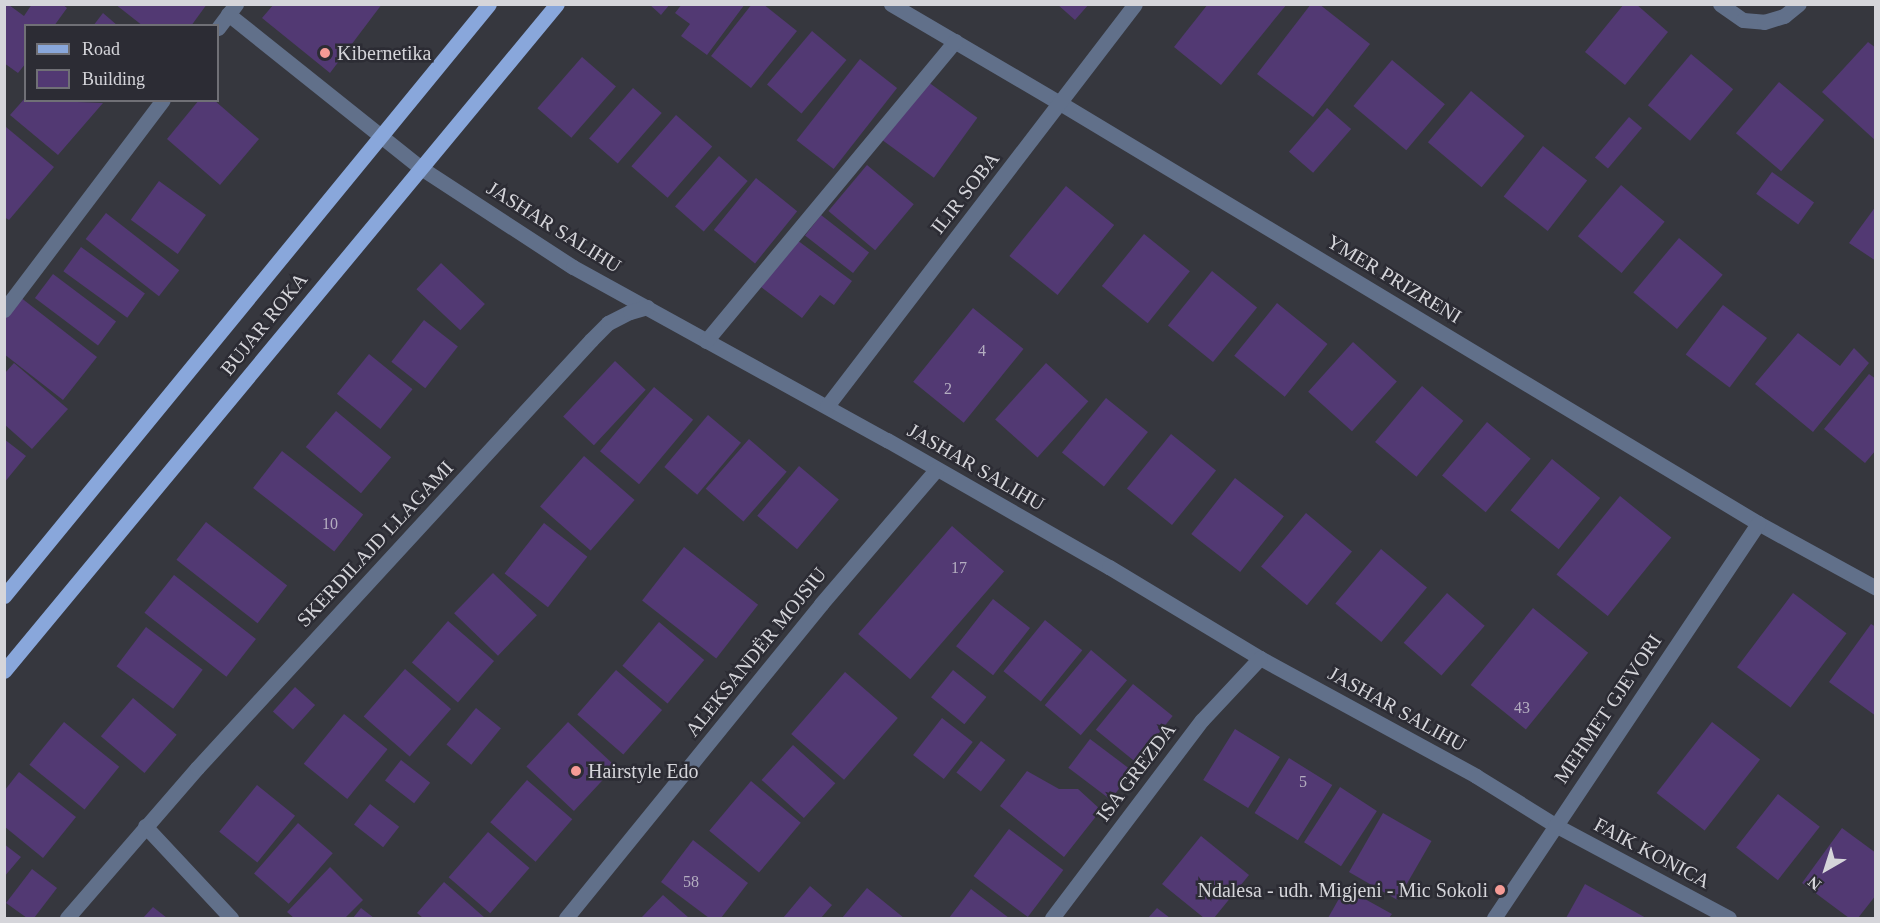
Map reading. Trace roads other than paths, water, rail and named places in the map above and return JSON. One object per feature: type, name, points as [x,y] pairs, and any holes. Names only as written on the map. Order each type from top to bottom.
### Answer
[{"type":"main road","name":"BUJAR ROKA","points":[[4,596],[489,4]]},
{"type":"main road","name":"BUJAR ROKA","points":[[4,671],[557,4]]},
{"type":"street","name":"YMER PRIZRENI","points":[[891,4],[1060,103],[1758,524],[1875,588]]},
{"type":"street","name":"ILIR SOBA","points":[[827,406],[1135,4]]},
{"type":"street","points":[[1720,4],[1725,10],[1743,20],[1764,22],[1784,16],[1799,4]]},
{"type":"street","points":[[219,27],[232,9],[381,138]]},
{"type":"street","points":[[706,341],[955,41]]},
{"type":"street","points":[[4,310],[161,102]]},
{"type":"street","name":"JASHAR SALIHU","points":[[381,138],[421,168],[573,267],[827,406],[1109,567],[1260,658],[1476,776],[1555,825]]},
{"type":"street","name":"SKERDILAJD LLAGAMI","points":[[67,918],[145,826],[591,340],[608,323],[647,307]]},
{"type":"street","name":"ALEKSANDËR MOJSIU","points":[[566,918],[821,604],[936,470]]},
{"type":"street","name":"MEHMET GJEVORI","points":[[1494,918],[1758,524]]},
{"type":"street","name":"ISA GREZDA","points":[[1052,918],[1202,720],[1260,658]]},
{"type":"street","name":"FAIK KONICA","points":[[1555,825],[1729,918]]},
{"type":"street","points":[[145,826],[231,918]]},
{"type":"place","name":"Kibernetika","points":[[325,53]]},
{"type":"place","name":"Hairstyle Edo","points":[[576,771]]},
{"type":"place","name":"Ndalesa - udh. Migjeni - Mic Sokoli","points":[[1500,890]]}]
